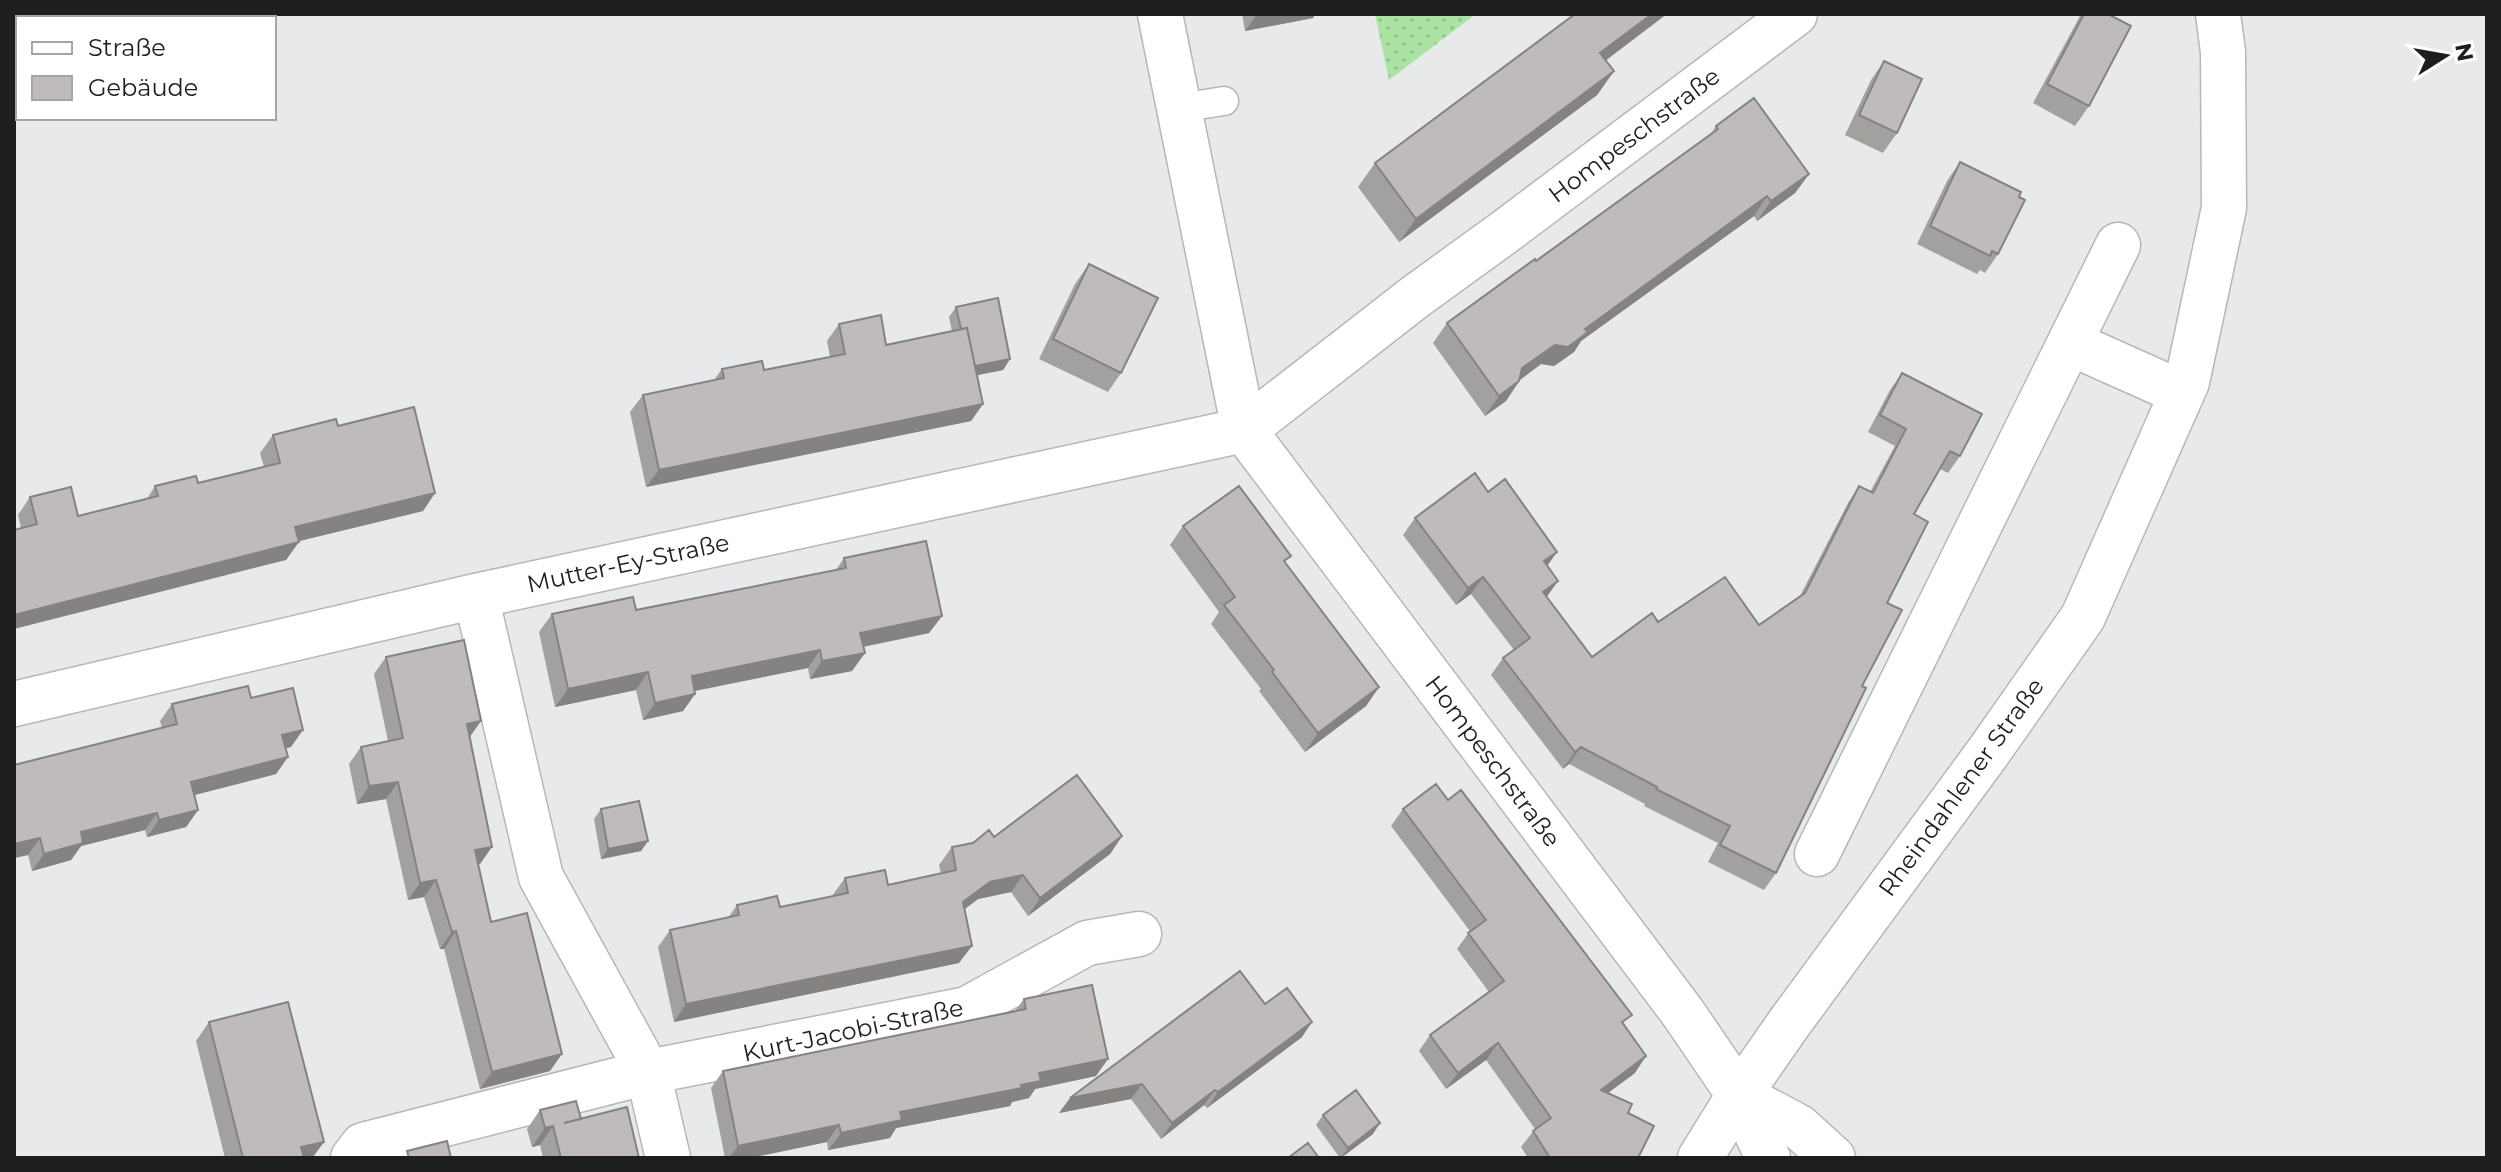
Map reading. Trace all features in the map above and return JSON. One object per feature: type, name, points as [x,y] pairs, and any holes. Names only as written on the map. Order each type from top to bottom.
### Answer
[{"type":"street","name":"Hompeschstraße","points":[[1160,14],[1244,430],[1683,1013],[1739,1095],[1768,1158]]},
{"type":"street","name":"Hompeschstraße","points":[[1244,430],[1407,287],[1506,231],[1795,14]]},
{"type":"street","name":"Rheindahlener Straße","points":[[1700,1158],[1739,1095],[2083,617],[2187,382],[2224,208],[2223,52],[2218,14]]},
{"type":"street","points":[[1817,854],[2118,245]]},
{"type":"street","points":[[2070,343],[2182,393]]},
{"type":"street","name":"Mutter-Ey-Straße","points":[[14,704],[476,596],[1244,430]]},
{"type":"street","points":[[476,596],[541,877],[648,1072],[668,1158]]},
{"type":"street","name":"Kurt-Jacobi-Straße","points":[[353,1158],[363,1145],[648,1072],[967,1009],[1087,943],[1139,934]]},
{"type":"street","points":[[1739,1095],[1799,1127],[1833,1158]]},
{"type":"lane","points":[[1179,108],[1224,101]]},
{"type":"green space","points":[[1375,14],[1476,14],[1389,80]]},
{"type":"building","points":[[1575,14],[1652,14],[1600,53],[1614,71],[1416,219],[1375,163]]},
{"type":"building","points":[[2084,14],[2108,14],[2131,26],[2089,106],[2047,84]]},
{"type":"building","points":[[1884,61],[1922,79],[1897,133],[1859,115]]},
{"type":"building","points":[[1754,98],[1809,174],[1771,201],[1767,196],[1585,329],[1588,332],[1568,347],[1555,345],[1522,368],[1519,381],[1499,396],[1447,323],[1718,129],[1716,126]]},
{"type":"building","points":[[1960,162],[2021,192],[2019,197],[2025,200],[1998,254],[1992,251],[1990,256],[1930,226]]},
{"type":"building","points":[[1089,264],[1158,298],[1121,373],[1053,339]]},
{"type":"building","points":[[998,298],[1010,359],[975,366],[967,328],[961,329],[956,307]]},
{"type":"building","points":[[881,315],[886,345],[967,328],[983,404],[659,470],[643,395],[724,378],[722,369],[762,361],[764,370],[845,354],[839,324]]},
{"type":"building","points":[[1902,373],[1982,414],[1960,456],[1950,451],[1914,514],[1928,522],[1887,603],[1902,610],[1862,686],[1866,688],[1776,873],[1720,845],[1730,826],[1581,747],[1575,752],[1503,658],[1530,638],[1483,577],[1468,588],[1415,518],[1475,473],[1488,492],[1505,479],[1557,552],[1544,561],[1558,581],[1543,592],[1592,657],[1652,613],[1658,622],[1725,577],[1759,625],[1805,593],[1859,486],[1873,493],[1906,429],[1880,415]]},
{"type":"building","points":[[414,407],[435,493],[295,527],[299,542],[14,615],[14,530],[37,524],[30,497],[71,487],[78,516],[158,496],[155,486],[196,476],[198,483],[280,463],[273,435],[336,419],[338,426]]},
{"type":"building","points":[[1239,486],[1291,556],[1284,561],[1379,687],[1318,733],[1224,605],[1235,597],[1183,526]]},
{"type":"building","points":[[926,541],[942,616],[860,633],[865,653],[822,661],[820,650],[692,676],[695,694],[655,703],[648,672],[568,689],[552,614],[633,597],[636,610],[846,568],[844,558]]},
{"type":"building","points":[[464,640],[481,721],[467,724],[492,847],[475,850],[491,922],[527,913],[562,1054],[492,1072],[456,931],[452,932],[436,880],[420,883],[398,782],[369,786],[361,747],[403,738],[386,657]]},
{"type":"building","points":[[248,686],[251,698],[293,688],[303,730],[282,735],[288,757],[191,782],[198,810],[159,820],[157,813],[81,832],[83,843],[44,854],[40,838],[14,844],[14,765],[177,724],[172,704]]},
{"type":"building","points":[[1077,775],[1122,836],[1040,898],[1023,875],[990,882],[963,902],[972,946],[686,1004],[670,930],[739,915],[737,905],[777,896],[780,907],[848,893],[845,878],[885,870],[888,885],[956,870],[952,847],[973,843],[989,830],[994,837]]},
{"type":"building","points":[[1436,784],[1448,800],[1461,790],[1632,1015],[1622,1022],[1646,1056],[1601,1090],[1632,1104],[1628,1113],[1654,1126],[1638,1158],[1550,1158],[1533,1131],[1551,1118],[1498,1043],[1458,1073],[1430,1035],[1504,981],[1468,933],[1486,920],[1403,809]]},
{"type":"building","points":[[639,801],[648,841],[608,849],[601,809]]},
{"type":"building","points":[[1240,971],[1265,1004],[1287,988],[1312,1022],[1172,1123],[1142,1084],[1070,1098]]},
{"type":"building","points":[[1092,985],[1108,1059],[1039,1073],[1041,1081],[1021,1085],[1022,1088],[900,1112],[902,1120],[841,1133],[839,1125],[738,1146],[723,1071],[1026,1009],[1024,999]]},
{"type":"building","points":[[288,1002],[324,1142],[301,1147],[304,1158],[243,1158],[209,1022]]},
{"type":"building","points":[[1356,1090],[1380,1123],[1348,1148],[1323,1115]]},
{"type":"building","points":[[576,1101],[581,1119],[627,1107],[639,1158],[561,1158],[553,1126],[545,1128],[540,1110]]},
{"type":"building","points":[[447,1141],[451,1158],[409,1158],[407,1151]]},
{"type":"building","points":[[1308,1143],[1319,1158],[1288,1158]]}]
